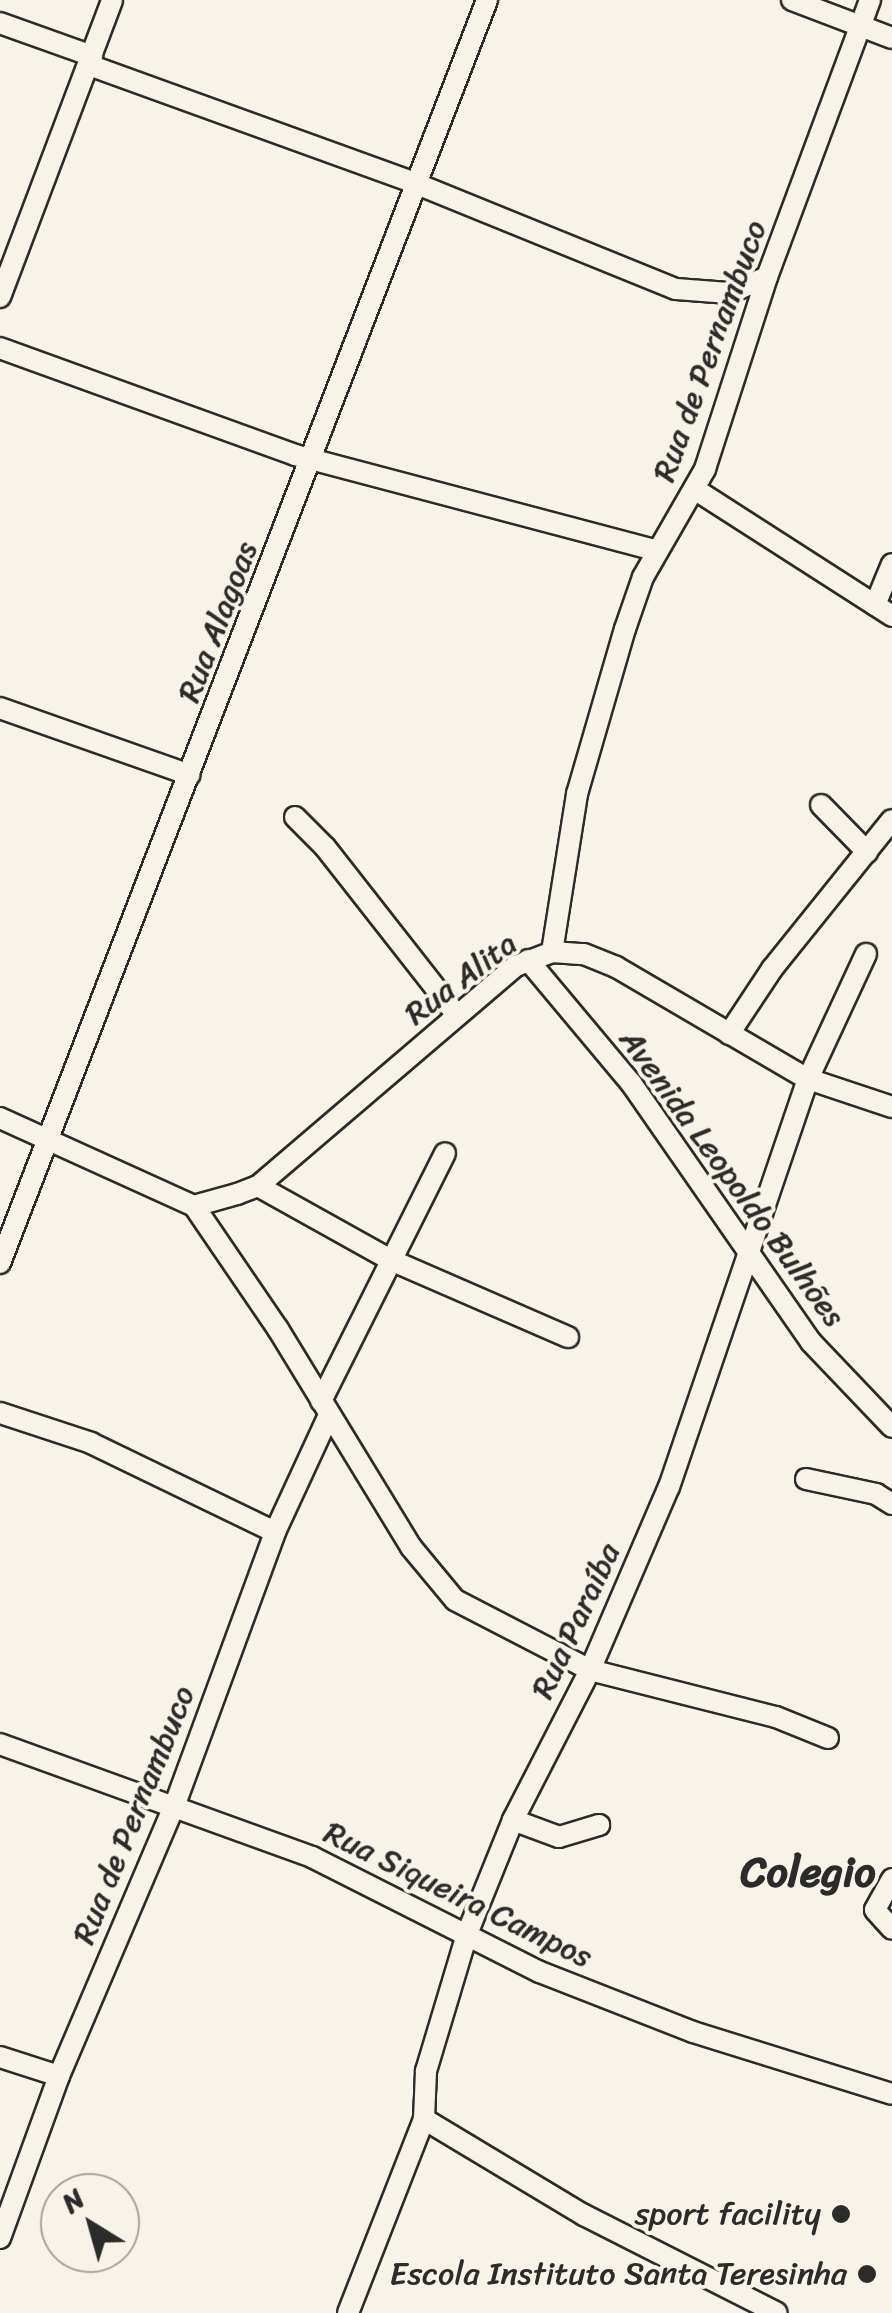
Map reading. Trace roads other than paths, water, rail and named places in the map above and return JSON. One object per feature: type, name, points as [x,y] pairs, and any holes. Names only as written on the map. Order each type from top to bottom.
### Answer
[{"type":"street","points":[[0,297],[112,0]]},
{"type":"street","name":"Rua Alagoas","points":[[0,1263],[313,460],[487,0]]},
{"type":"street","points":[[792,0],[892,38]]},
{"type":"street","name":"Rua de Pernambuco","points":[[552,952],[577,794],[598,710],[643,577],[696,490],[767,277],[870,0]]},
{"type":"street","points":[[0,24],[676,289],[729,293],[767,277]]},
{"type":"street","points":[[0,348],[248,440],[313,460],[658,550]]},
{"type":"street","points":[[696,490],[883,611],[892,564]]},
{"type":"street","points":[[0,708],[190,775]]},
{"type":"street","points":[[821,805],[867,852]]},
{"type":"street","points":[[295,817],[325,847],[456,1014]]},
{"type":"street","points":[[729,1034],[772,969],[892,820]]},
{"type":"street","name":"Rua Alita","points":[[258,1186],[456,1014],[528,960],[552,952],[584,954],[616,968],[808,1079],[892,1106]]},
{"type":"street","name":"Rua Paraíba","points":[[348,2313],[424,2118],[426,2072],[466,1934],[512,1820],[590,1670],[669,1487],[808,1079],[866,954]]},
{"type":"street","name":"Avenida Leopoldo Bulhões","points":[[528,960],[631,1083],[811,1342],[892,1427]]},
{"type":"street","points":[[0,1118],[194,1206],[278,1329],[440,1586],[478,1614],[590,1670],[776,1718],[828,1738]]},
{"type":"street","name":"Rua de Pernambuco","points":[[0,2238],[60,2076],[174,1807],[325,1408],[445,1153]]},
{"type":"street","points":[[194,1206],[258,1186],[393,1261],[568,1337]]},
{"type":"street","points":[[0,1413],[91,1444],[275,1532]]},
{"type":"street","points":[[806,1479],[876,1494],[892,1504]]},
{"type":"street","name":"Rua Siqueira Campos","points":[[0,1744],[312,1857],[540,1972],[694,2032],[892,2094]]},
{"type":"street","points":[[512,1820],[558,1838],[599,1825]]},
{"type":"street","points":[[887,1887],[875,1910],[892,1928]]},
{"type":"street","points":[[0,2057],[60,2076]]},
{"type":"street","points":[[424,2118],[584,2215],[777,2313]]},
{"type":"place","name":"sport facility","points":[[841,2214]]},
{"type":"place","name":"Escola Instituto Santa Teresinha","points":[[867,2274]]},
{"type":"district","name":"Colegio","points":[[808,1872]]}]
